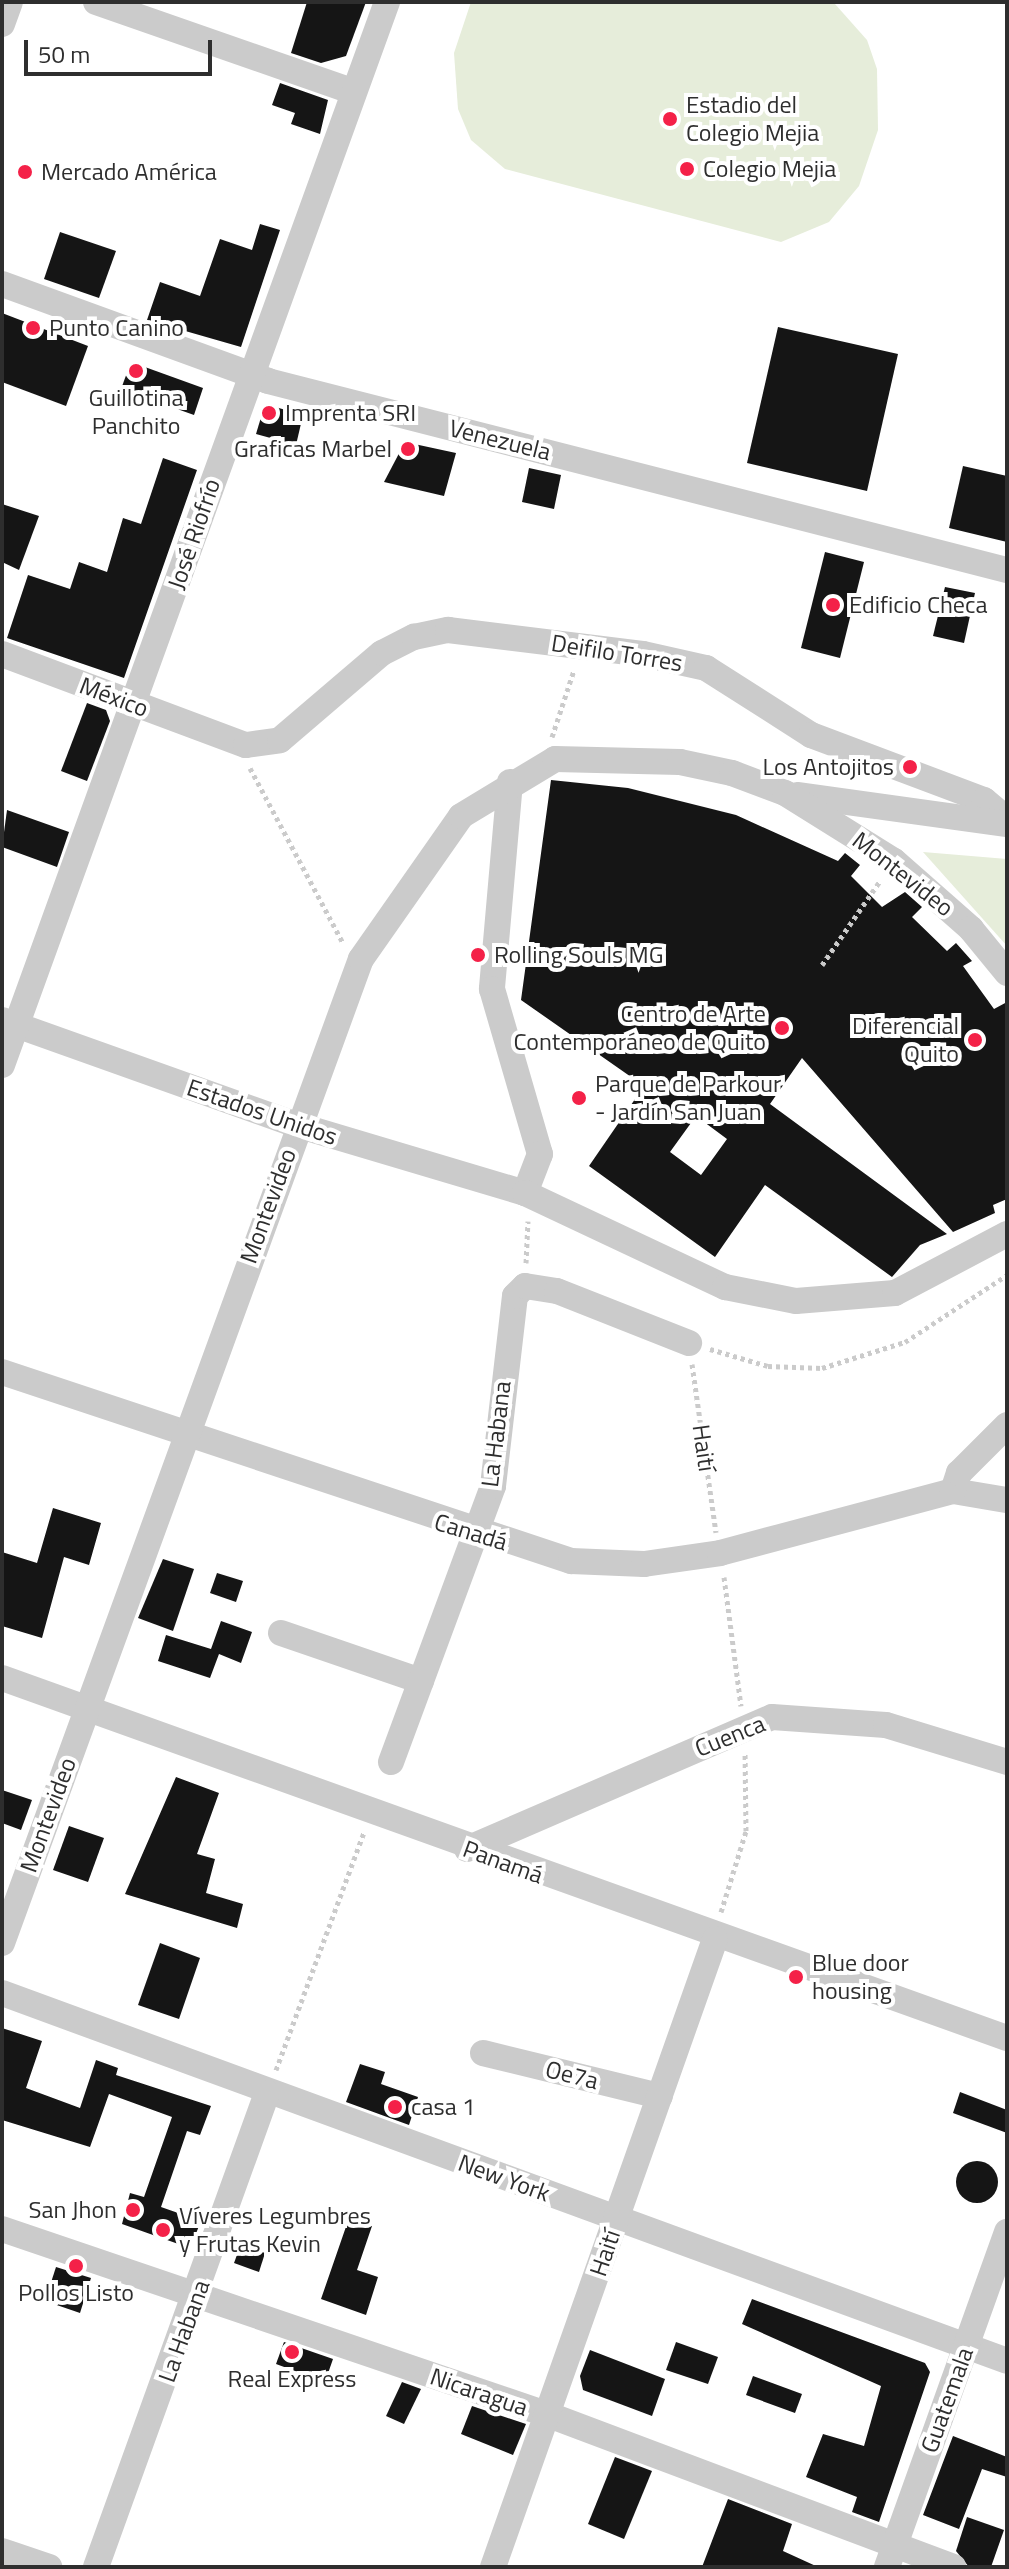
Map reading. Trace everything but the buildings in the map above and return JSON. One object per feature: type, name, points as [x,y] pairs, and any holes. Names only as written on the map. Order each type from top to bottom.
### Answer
[{"type":"street","points":[[2,24],[10,2]]},
{"type":"street","points":[[96,2],[352,91]]},
{"type":"street","name":"José Riofrío","points":[[2,1065],[9,1023],[134,704],[352,91],[387,2]]},
{"type":"street","name":"Venezuela","points":[[2,284],[250,376],[1007,570]]},
{"type":"street","name":"Deifilo Torres","points":[[234,746],[280,740],[382,653],[448,630],[706,668],[811,735],[984,800],[1007,822]]},
{"type":"street","name":"México","points":[[2,654],[234,746]]},
{"type":"street","name":"Montevideo","points":[[2,1943],[187,1438],[297,1125],[361,959],[461,816],[510,782],[555,759],[618,757],[693,764],[785,793],[1007,822]]},
{"type":"street","points":[[510,782],[492,989],[540,1154],[527,1202]]},
{"type":"street","name":"Montevideo","points":[[785,793],[899,865],[971,929],[1007,973]]},
{"type":"street","name":"Estados Unidos","points":[[9,1023],[527,1202],[725,1287],[796,1301],[895,1293],[1007,1234]]},
{"type":"street","points":[[526,1279],[695,1348]]},
{"type":"street","name":"La Habana","points":[[391,1762],[493,1486],[510,1313],[526,1279]]},
{"type":"street","name":"Canadá","points":[[2,1372],[477,1535],[571,1561],[644,1564],[720,1553],[953,1491]]},
{"type":"street","points":[[1007,1425],[959,1473],[953,1491],[1007,1500]]},
{"type":"street","points":[[281,1633],[421,1681]]},
{"type":"street","name":"Panamá","points":[[2,1678],[467,1849],[717,1929],[1007,2038]]},
{"type":"street","name":"Cuenca","points":[[467,1849],[772,1717],[886,1725],[1007,1762]]},
{"type":"street","name":"Haití","points":[[493,2567],[549,2415],[717,1929]]},
{"type":"street","name":"New York","points":[[2,1993],[1007,2361]]},
{"type":"street","name":"Oe7a","points":[[483,2053],[660,2096]]},
{"type":"street","name":"La Habana","points":[[96,2567],[197,2296],[269,2090]]},
{"type":"street","name":"Nicaragua","points":[[2,2229],[549,2415],[891,2556],[953,2567]]},
{"type":"street","name":"Guatemala","points":[[891,2556],[1007,2232]]},
{"type":"street","points":[[2,2551],[49,2567]]},
{"type":"path","points":[[547,747],[579,654]]},
{"type":"path","points":[[234,746],[352,960]]},
{"type":"path","points":[[822,965],[884,875]]},
{"type":"path","points":[[526,1279],[527,1202]]},
{"type":"path","points":[[695,1348],[768,1366],[822,1368],[905,1342],[1007,1275]]},
{"type":"path","name":"Haití","points":[[695,1348],[718,1542]]},
{"type":"path","points":[[721,1562],[742,1717]]},
{"type":"path","points":[[717,1929],[746,1831],[744,1736]]},
{"type":"path","points":[[269,2090],[369,1819]]},
{"type":"green space","name":"Estadio del Colegio Mejia","points":[[471,2],[835,4],[867,40],[877,69],[878,130],[859,186],[829,222],[781,242],[505,169],[471,140],[458,109],[454,53]]},
{"type":"green space","points":[[923,852],[1007,859],[1007,946]]},
{"type":"place","name":"Estadio del Colegio Mejia","points":[[670,119]]},
{"type":"place","name":"Colegio Mejia","points":[[687,169]]},
{"type":"place","name":"Mercado América","points":[[25,172]]},
{"type":"place","name":"Punto Canino","points":[[33,328]]},
{"type":"place","name":"Guillotina Panchito","points":[[136,371]]},
{"type":"place","name":"Imprenta SRI","points":[[269,413]]},
{"type":"place","name":"Graficas Marbel","points":[[408,449]]},
{"type":"place","name":"Edificio Checa","points":[[833,605]]},
{"type":"place","name":"Los Antojitos","points":[[910,767]]},
{"type":"place","name":"Rolling Souls MG","points":[[478,955]]},
{"type":"place","name":"Centro de Arte Contemporáneo de Quito","points":[[782,1028]]},
{"type":"place","name":"Diferencial Quito","points":[[975,1040]]},
{"type":"place","name":"Parque de Parkour - Jardín San Juan","points":[[579,1098]]},
{"type":"place","name":"Blue door housing","points":[[796,1977]]},
{"type":"place","name":"casa 1","points":[[395,2107]]},
{"type":"place","name":"San Jhon","points":[[133,2210]]},
{"type":"place","name":"Víveres Legumbres y Frutas Kevin","points":[[163,2230]]},
{"type":"place","name":"Pollos Listo","points":[[76,2266]]},
{"type":"place","name":"Real Express","points":[[292,2352]]}]
